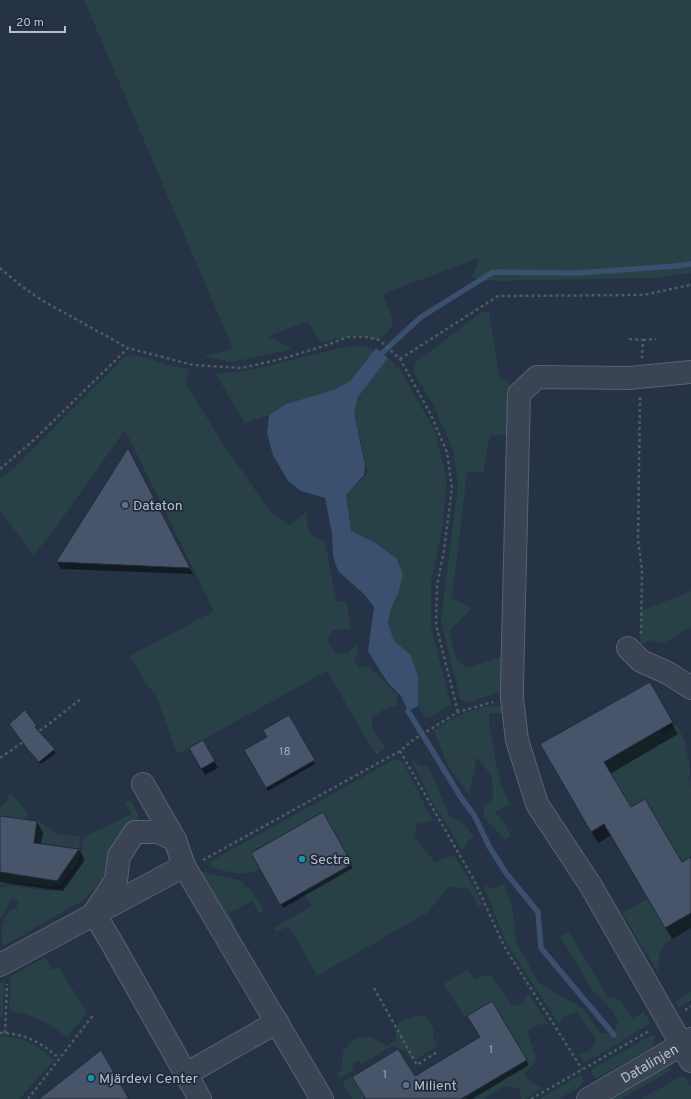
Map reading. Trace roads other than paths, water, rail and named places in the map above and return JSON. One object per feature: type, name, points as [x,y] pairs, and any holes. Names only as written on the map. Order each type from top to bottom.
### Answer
[{"type":"street","points":[[688,1048],[667,1021],[591,886],[537,804],[517,740],[512,698],[514,546],[519,394],[537,377],[629,378],[691,372]]},
{"type":"street","points":[[635,655],[668,673],[691,688]]},
{"type":"street","points":[[143,784],[175,840],[184,866],[322,1099]]},
{"type":"street","points":[[94,913],[116,880],[119,856],[135,832],[158,832],[175,840]]},
{"type":"street","points":[[4,963],[94,913],[184,866]]},
{"type":"street","points":[[94,913],[114,945],[200,1099]]},
{"type":"street","points":[[186,1074],[277,1022]]},
{"type":"street","name":"Datalinjen","points":[[588,1099],[688,1048]]},
{"type":"water","points":[[376,348],[388,358],[358,397],[354,413],[365,465],[364,475],[346,495],[351,531],[374,542],[396,558],[403,574],[398,594],[391,608],[388,623],[394,641],[410,654],[418,676],[418,706],[408,711],[401,696],[389,684],[368,651],[374,607],[364,594],[338,571],[333,557],[332,534],[325,498],[301,491],[288,481],[273,455],[267,433],[269,415],[286,404],[333,390],[350,381]]},
{"type":"waterway","points":[[382,353],[421,317],[493,272],[577,273],[691,264]]},
{"type":"waterway","points":[[408,711],[462,799],[474,815],[490,848],[506,873],[538,912],[541,948],[614,1035]]},
{"type":"place","name":"Dataton","points":[[125,505]]},
{"type":"place","name":"Sectra","points":[[302,859]]},
{"type":"place","name":"Mjärdevi Center","points":[[91,1078]]},
{"type":"place","name":"Milient","points":[[406,1085]]}]
